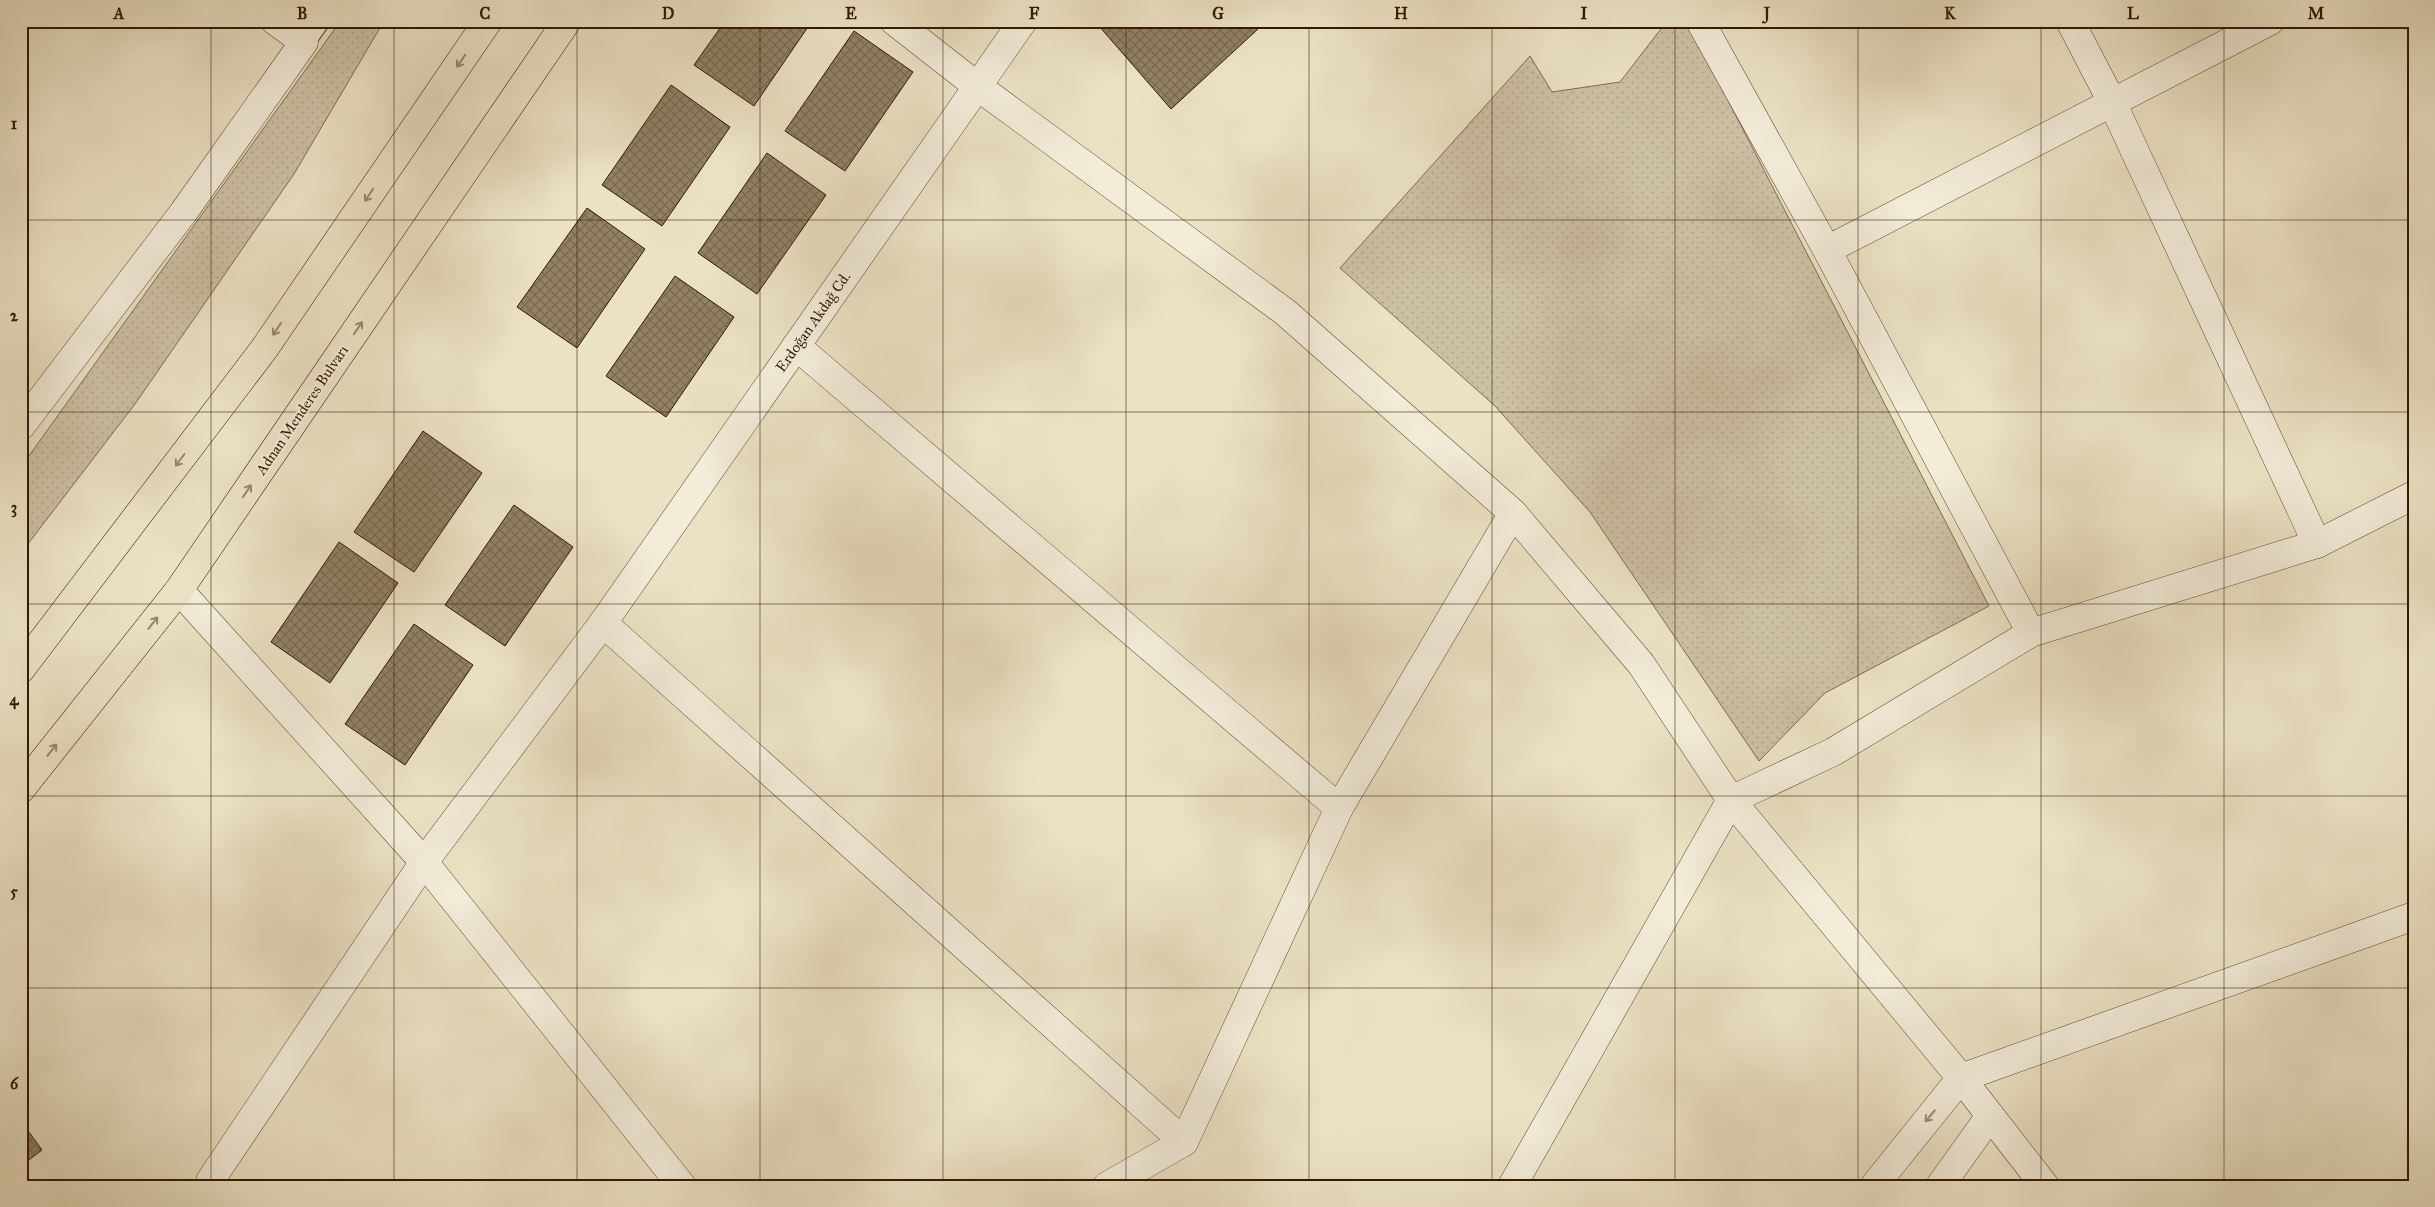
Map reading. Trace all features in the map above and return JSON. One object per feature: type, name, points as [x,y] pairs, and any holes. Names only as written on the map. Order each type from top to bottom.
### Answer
[{"type":"highway","points":[[21,669],[264,349],[488,21]]},
{"type":"highway","name":"Adnan Menderes Bulvarı","points":[[21,789],[179,590],[567,21]]},
{"type":"street","points":[[21,426],[183,213],[311,31],[275,21]]},
{"type":"street","points":[[894,21],[978,86],[1285,312],[1513,513],[1641,664],[1731,800],[1961,1078],[2044,1186]]},
{"type":"street","name":"Erdoğan Akdağ Cd.","points":[[210,1184],[424,862],[603,623],[1022,21]]},
{"type":"street","points":[[1700,21],[1827,250],[2031,633]]},
{"type":"street","points":[[2070,21],[2112,102],[2317,544]]},
{"type":"street","points":[[1827,250],[2270,21]]},
{"type":"street","points":[[796,346],[1339,808]]},
{"type":"street","points":[[1512,1186],[1731,800],[1833,752],[2031,633],[2317,544],[2414,495]]},
{"type":"street","points":[[1107,1186],[1184,1142],[1339,808],[1513,513]]},
{"type":"street","points":[[179,590],[424,862],[682,1186]]},
{"type":"street","points":[[603,623],[1184,1142]]},
{"type":"street","points":[[1874,1186],[1961,1078],[2414,916]]},
{"type":"street","points":[[1940,1186],[1990,1116]]},
{"type":"shaded area","points":[[342,21],[384,21],[294,174],[135,404],[21,553],[21,467]]},
{"type":"shaded area","points":[[1667,21],[1687,21],[1989,606],[1825,693],[1759,761],[1590,512],[1495,406],[1340,268],[1530,56],[1552,92],[1620,82]]},
{"type":"building","points":[[725,21],[812,21],[754,106],[694,65]]},
{"type":"building","points":[[1105,21],[1250,21],[1258,29],[1171,109],[1099,26]]},
{"type":"building","points":[[854,31],[913,72],[845,171],[785,131]]},
{"type":"building","points":[[671,85],[730,127],[662,226],[602,185]]},
{"type":"building","points":[[767,153],[826,195],[757,294],[698,253]]},
{"type":"building","points":[[587,208],[645,249],[577,348],[517,307]]},
{"type":"building","points":[[675,276],[734,317],[666,417],[606,376]]},
{"type":"building","points":[[423,431],[482,473],[414,572],[354,532]]},
{"type":"building","points":[[514,505],[573,547],[505,646],[445,605]]},
{"type":"building","points":[[339,542],[398,583],[330,683],[271,642]]},
{"type":"building","points":[[414,624],[473,665],[405,765],[345,724]]},
{"type":"building","points":[[21,1121],[42,1150],[21,1166]]}]
